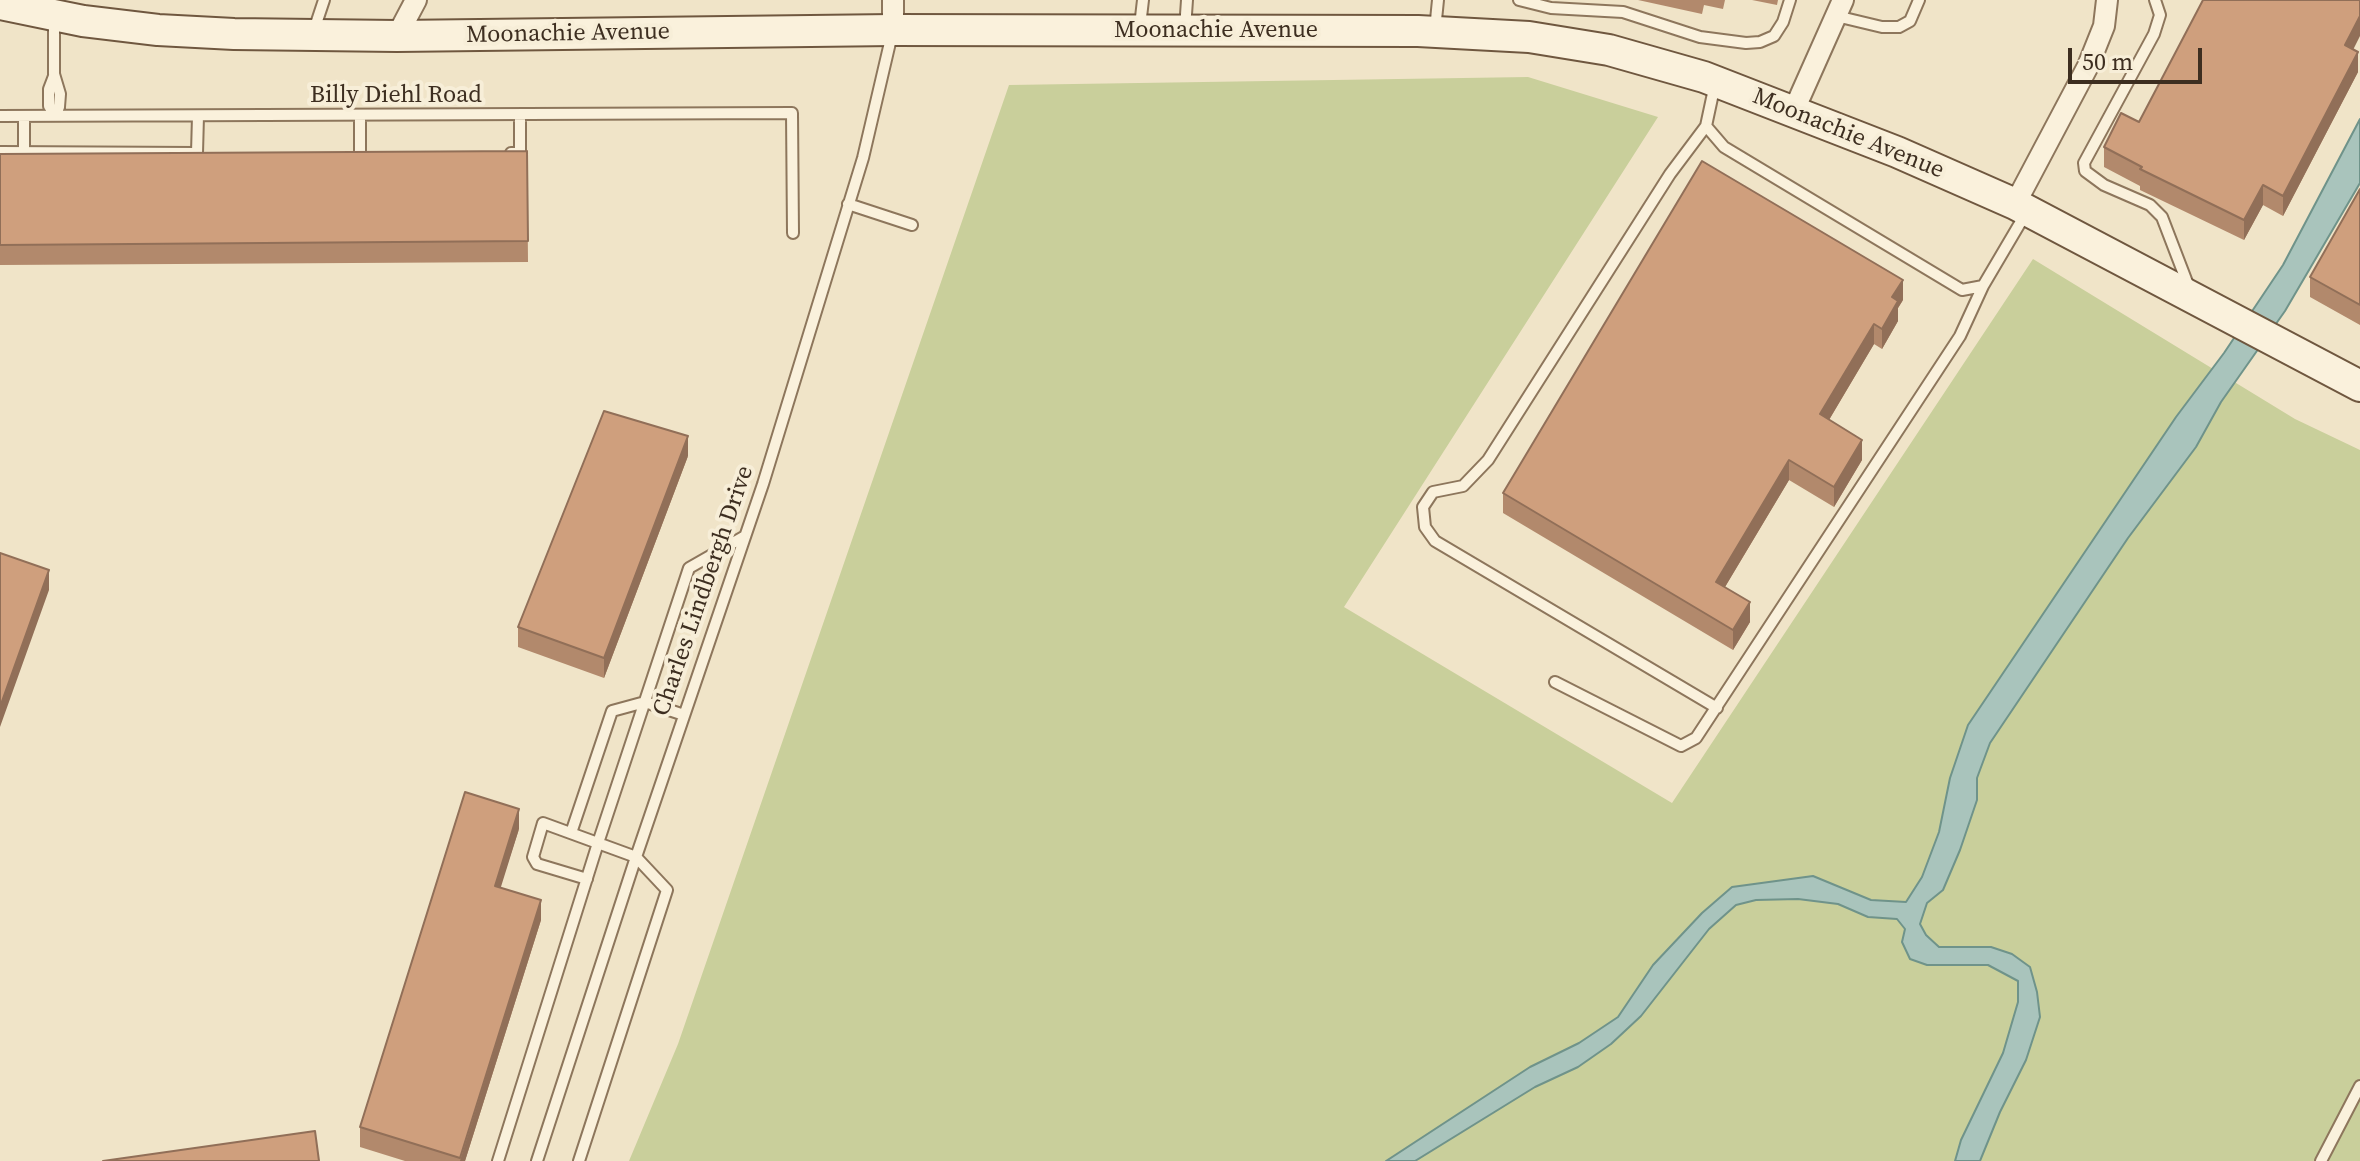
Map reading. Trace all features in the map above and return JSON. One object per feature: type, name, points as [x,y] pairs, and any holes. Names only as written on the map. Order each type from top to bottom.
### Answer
[{"type":"main road","name":"Moonachie Avenue","points":[[0,4],[57,8],[158,30],[312,35],[397,36],[893,15],[1140,31],[1435,32],[1529,37],[1609,50],[1716,81],[1794,110],[2021,207],[2360,386]]},
{"type":"street","points":[[397,36],[416,0]]},
{"type":"street","points":[[2021,207],[2088,66],[2104,26],[2107,0]]},
{"type":"street","points":[[1794,110],[1840,8]]},
{"type":"lane","points":[[312,35],[324,0]]},
{"type":"lane","points":[[1140,31],[1143,0]]},
{"type":"lane","points":[[1184,31],[1187,0]]},
{"type":"lane","points":[[1435,32],[1438,0]]},
{"type":"lane","points":[[1519,0],[1551,8],[1623,12],[1700,37],[1746,43],[1760,42],[1774,36],[1783,22],[1790,0]]},
{"type":"lane","points":[[1840,8],[1882,27],[1899,27],[1910,21],[1919,0]]},
{"type":"lane","points":[[2155,0],[2160,15],[2154,34],[2084,163],[2085,171],[2104,185],[2150,205],[2162,217],[2193,299]]},
{"type":"lane","points":[[54,115],[49,98],[54,74],[57,8]]},
{"type":"lane","name":"Charles Lindbergh Drive","points":[[537,1161],[745,536],[863,158],[893,15]]},
{"type":"lane","points":[[1716,81],[1706,126],[1670,174],[1488,460],[1463,486],[1433,492],[1423,507],[1425,527],[1435,541],[1717,708]]},
{"type":"lane","name":"Billy Diehl Road","points":[[0,116],[792,113],[793,233]]},
{"type":"lane","points":[[24,116],[24,152]]},
{"type":"lane","points":[[197,153],[198,116]]},
{"type":"lane","points":[[360,116],[360,154]]},
{"type":"lane","points":[[506,153],[520,153],[520,116]]},
{"type":"lane","points":[[1706,126],[1724,147],[1902,256],[1962,290],[1983,286]]},
{"type":"lane","points":[[0,152],[212,153]]},
{"type":"lane","points":[[345,154],[374,154]]},
{"type":"lane","points":[[848,204],[912,225]]},
{"type":"lane","points":[[1555,682],[1681,746],[1696,738],[1960,336],[2021,207]]},
{"type":"lane","points":[[498,1161],[689,568],[745,536]]},
{"type":"lane","points":[[571,833],[612,711],[645,702],[684,715]]},
{"type":"lane","points":[[579,1161],[667,890],[636,857],[543,823],[533,857],[537,864],[587,879]]},
{"type":"lane","points":[[2321,1161],[2360,1086]]},
{"type":"green space","points":[[1528,77],[1658,117],[1344,607],[1672,803],[2033,259],[2295,419],[2360,450],[2360,1161],[629,1161],[678,1044],[1009,85]]},
{"type":"water","points":[[2360,119],[2360,183],[2285,311],[2221,402],[2196,447],[2128,538],[1990,743],[1977,778],[1977,800],[1960,850],[1943,890],[1927,903],[1920,924],[1939,947],[1991,947],[2012,954],[2030,967],[2037,992],[2040,1017],[2026,1060],[1980,1161],[1955,1161],[1961,1140],[2003,1053],[2018,1002],[2018,981],[1988,965],[1927,965],[1910,959],[1902,942],[1905,929],[1897,919],[1868,917],[1838,904],[1798,899],[1756,900],[1736,905],[1709,929],[1641,1016],[1611,1044],[1578,1067],[1535,1087],[1415,1161],[1386,1161],[1530,1067],[1579,1043],[1618,1017],[1653,965],[1702,913],[1732,887],[1813,876],[1871,900],[1906,902],[1922,877],[1939,832],[1950,778],[1968,725],[2176,417],[2224,353],[2283,265]]},
{"type":"building","points":[[2203,0],[2360,0],[2360,16],[2345,45],[2358,52],[2283,196],[2263,185],[2244,220],[2140,169],[2142,167],[2104,147],[2121,113],[2139,122]]},
{"type":"building","points":[[527,151],[528,241],[0,245],[0,154]]},
{"type":"building","points":[[1702,161],[1903,280],[1892,297],[1898,301],[1882,329],[1874,324],[1820,414],[1862,440],[1834,487],[1789,460],[1716,582],[1750,602],[1733,630],[1503,493]]},
{"type":"building","points":[[2360,189],[2360,305],[2310,277]]},
{"type":"building","points":[[604,411],[688,436],[604,658],[518,627]]},
{"type":"building","points":[[0,553],[49,570],[0,707]]},
{"type":"building","points":[[465,792],[519,809],[495,886],[541,900],[460,1158],[360,1127]]},
{"type":"building","points":[[315,1131],[319,1161],[103,1161]]}]
